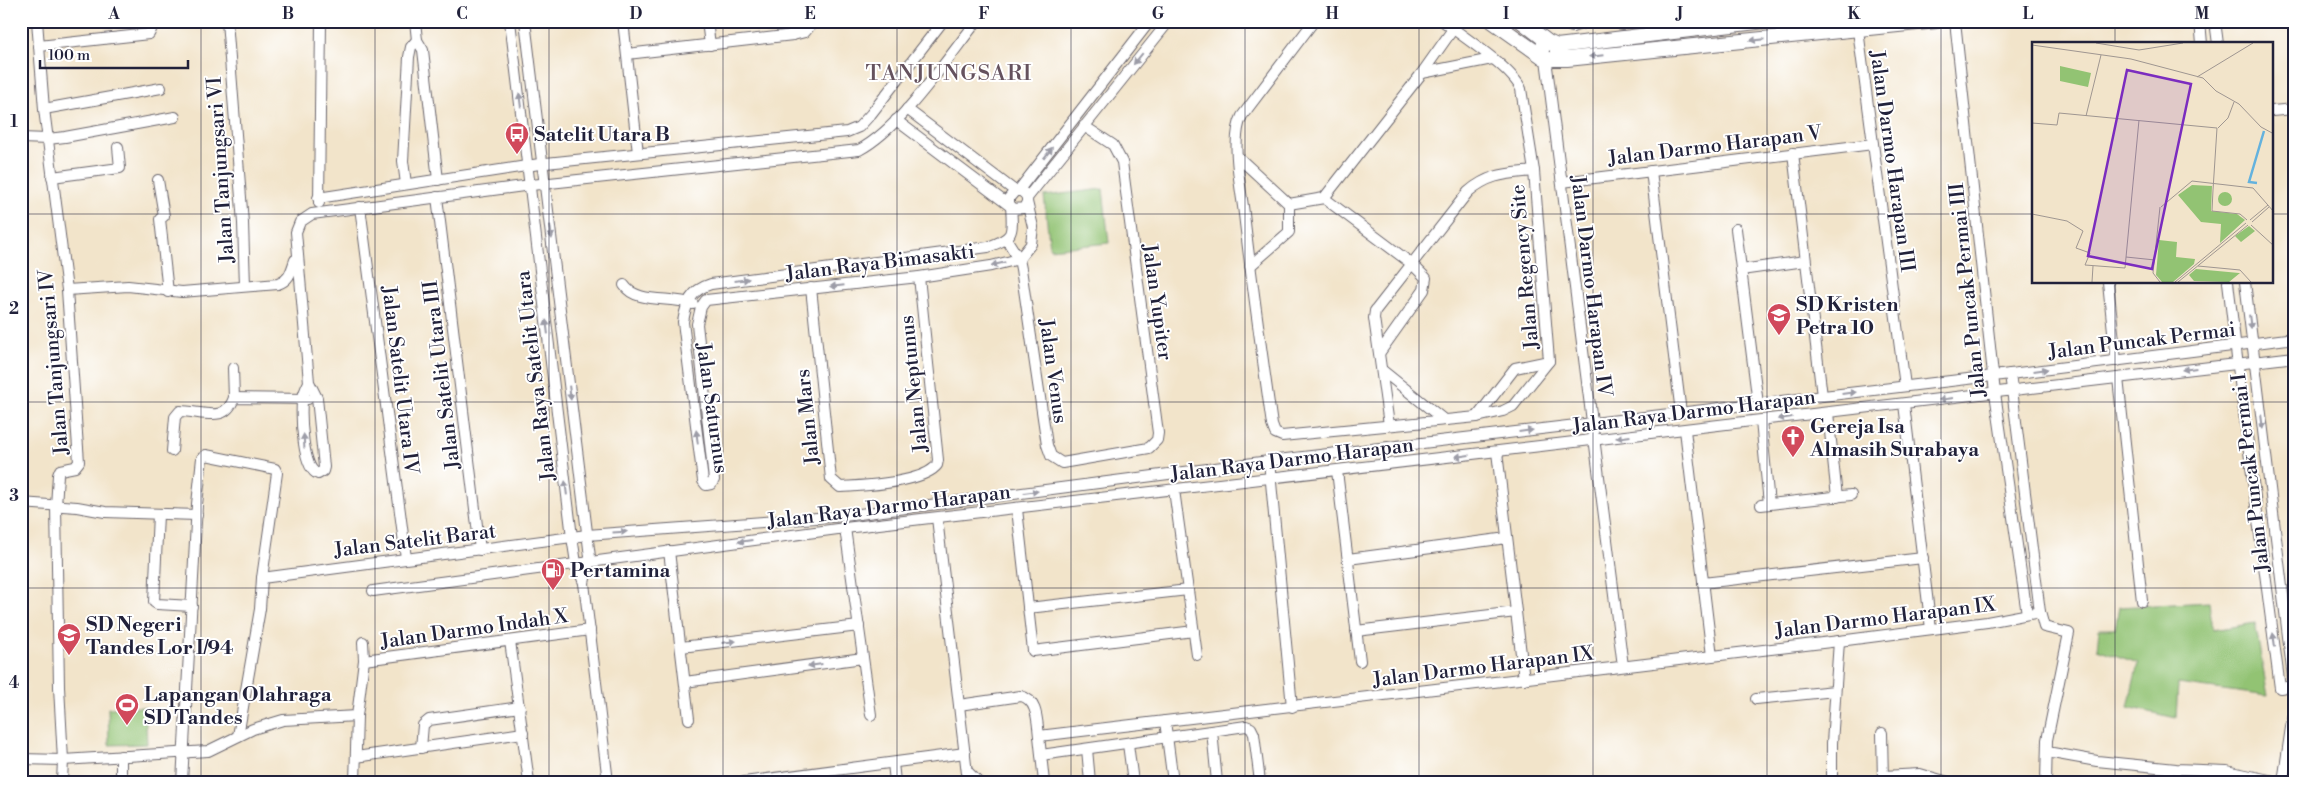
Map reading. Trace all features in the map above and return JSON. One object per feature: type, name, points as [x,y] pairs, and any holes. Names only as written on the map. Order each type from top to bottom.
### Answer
[{"type":"main road","points":[[1492,21],[1550,52],[1568,59],[1937,21]]},
{"type":"main road","points":[[1521,21],[1550,52]]},
{"type":"main road","points":[[1550,52],[1765,21]]},
{"type":"street","name":"Jalan Tanjungsari IV","points":[[37,21],[44,109],[67,290],[79,462],[77,466],[59,472],[56,506]]},
{"type":"street","points":[[39,46],[149,34],[152,30],[150,21]]},
{"type":"street","name":"Jalan Tanjungsari VI","points":[[227,21],[244,286]]},
{"type":"street","points":[[316,213],[318,198],[321,21]]},
{"type":"street","points":[[416,21],[417,40],[423,50],[438,180]]},
{"type":"street","name":"Jalan Raya Satelit Utara","points":[[510,21],[572,540],[576,561],[584,583]]},
{"type":"street","name":"Jalan Raya Satelit Utara","points":[[525,21],[590,559]]},
{"type":"street","points":[[623,21],[638,153]]},
{"type":"street","points":[[708,21],[710,45]]},
{"type":"street","points":[[792,21],[793,35]]},
{"type":"street","points":[[627,54],[793,35],[805,32],[814,21]]},
{"type":"street","points":[[318,198],[542,164],[848,132],[859,127],[871,114],[943,21]]},
{"type":"street","points":[[308,382],[317,398],[324,467],[323,471],[318,474],[310,469],[307,460],[302,400],[308,382],[297,254],[298,226],[300,222],[316,213],[545,183],[859,150],[872,144],[907,109],[977,21]]},
{"type":"street","points":[[1006,240],[1010,235],[1012,223],[1009,198],[1150,21]]},
{"type":"street","points":[[896,120],[1010,205],[1020,210],[1084,126],[1169,21]]},
{"type":"street","name":"Jalan Regency Site","points":[[1314,21],[1239,122],[1238,156],[1250,266],[1272,425],[1276,433],[1282,436],[1477,417],[1503,411],[1513,406],[1549,361],[1534,170],[1521,89],[1514,78],[1443,21]]},
{"type":"street","points":[[1561,21],[1572,27],[1589,21]]},
{"type":"street","points":[[1786,21],[1789,37]]},
{"type":"street","name":"Jalan Puncak Permai III","points":[[1955,21],[1995,393],[2027,614]]},
{"type":"street","points":[[2200,21],[2202,42]]},
{"type":"street","points":[[2216,21],[2218,42]]},
{"type":"street","points":[[1290,204],[1324,198],[1422,73],[1453,29]]},
{"type":"street","name":"Jalan Darmo Harapan III","points":[[1858,30],[1906,386]]},
{"type":"street","points":[[406,184],[403,161],[409,57],[411,47],[417,40]]},
{"type":"street","name":"Jalan Darmo Harapan IV","points":[[1550,52],[1562,182],[1622,666]]},
{"type":"street","points":[[1422,73],[1492,59]]},
{"type":"street","points":[[44,109],[161,88]]},
{"type":"street","points":[[907,109],[1016,191],[1024,193],[1033,228],[1031,244],[1019,259]]},
{"type":"street","points":[[2274,112],[2295,109]]},
{"type":"street","points":[[21,138],[48,139],[175,117]]},
{"type":"street","name":"Jalan Yupiter","points":[[1084,126],[1113,145],[1122,162],[1158,433],[1157,440],[1149,448],[1102,457]]},
{"type":"street","name":"Jalan Darmo Harapan V","points":[[1562,182],[1873,144]]},
{"type":"street","points":[[52,177],[119,169],[121,167],[118,147]]},
{"type":"street","points":[[1793,153],[1822,396]]},
{"type":"street","points":[[1238,156],[1290,204],[1289,232],[1250,266]]},
{"type":"street","name":"Jalan Regency Site","points":[[1389,426],[1383,370],[1374,318],[1375,311],[1468,192],[1480,181],[1490,176],[1534,170]]},
{"type":"street","points":[[1651,171],[1680,413]]},
{"type":"street","points":[[158,180],[164,216],[160,219],[168,292]]},
{"type":"street","name":"Jalan Satelit Utara III","points":[[437,197],[480,550]]},
{"type":"street","points":[[1324,198],[1412,264],[1426,278],[1427,283],[1380,352]]},
{"type":"street","name":"Jalan Satelit Utara IV","points":[[360,207],[406,558]]},
{"type":"street","points":[[1736,229],[1758,404]]},
{"type":"street","name":"Jalan Venus","points":[[1006,240],[1019,259],[1048,451],[1056,461],[1062,463],[1102,457]]},
{"type":"street","name":"Jalan Raya Bimasakti","points":[[688,302],[695,291],[711,284],[988,247],[1006,240]]},
{"type":"street","points":[[67,290],[128,286],[168,292],[278,284],[284,282],[290,275],[297,254]]},
{"type":"street","name":"Jalan Raya Bimasakti","points":[[701,308],[709,298],[919,277],[991,266],[1019,259]]},
{"type":"street","points":[[1741,270],[1805,262]]},
{"type":"street","name":"Jalan Neptunus","points":[[890,481],[924,475],[934,469],[938,460],[919,277]]},
{"type":"street","points":[[2108,284],[2116,361]]},
{"type":"street","name":"Jalan Puncak Permai I","points":[[2228,284],[2280,688],[2294,686],[2245,284]]},
{"type":"street","points":[[624,285],[628,291],[638,297],[688,302],[701,308]]},
{"type":"street","name":"Jalan Mars","points":[[811,288],[831,479],[840,487],[890,481]]},
{"type":"street","name":"Jalan Saturnus","points":[[688,302],[683,322],[703,481],[706,485],[711,484],[714,480],[697,324],[701,308]]},
{"type":"street","name":"Jalan Puncak Permai","points":[[1993,372],[2010,374],[2295,338]]},
{"type":"street","name":"Jalan Puncak Permai","points":[[2012,391],[2295,357]]},
{"type":"street","name":"Jalan Regency Site","points":[[1477,417],[1515,368],[1549,361]]},
{"type":"street","points":[[172,450],[178,412],[224,413],[231,407],[234,398],[233,368]]},
{"type":"street","points":[[1383,370],[1444,420]]},
{"type":"street","name":"Jalan Raya Darmo Harapan","points":[[572,540],[587,537],[844,516],[1269,461],[1906,386],[1993,372]]},
{"type":"street","name":"Jalan Puncak Permai III","points":[[2010,374],[2040,612]]},
{"type":"street","points":[[2118,378],[2142,601]]},
{"type":"street","name":"Jalan Raya Darmo Harapan","points":[[373,591],[590,559],[2012,391]]},
{"type":"street","points":[[234,398],[302,400],[317,398]]},
{"type":"street","points":[[1904,404],[1931,630]]},
{"type":"street","points":[[1828,413],[1837,497]]},
{"type":"street","points":[[1761,421],[1765,504],[1851,495]]},
{"type":"street","points":[[1685,430],[1712,656]]},
{"type":"street","points":[[1496,452],[1524,679]]},
{"type":"street","points":[[182,782],[196,515],[202,458],[206,455],[277,470],[266,578],[260,609],[245,733]]},
{"type":"street","points":[[1269,461],[1292,707]]},
{"type":"street","points":[[1337,471],[1360,661]]},
{"type":"street","points":[[1174,490],[1197,655]]},
{"type":"street","points":[[21,503],[106,512],[196,515]]},
{"type":"street","points":[[56,506],[62,782]]},
{"type":"street","points":[[1017,509],[1032,648],[1034,651],[1194,632]]},
{"type":"street","points":[[158,514],[154,602],[157,604],[192,606]]},
{"type":"street","points":[[937,518],[968,782]]},
{"type":"street","points":[[845,528],[871,715]]},
{"type":"street","points":[[1348,559],[1507,538]]},
{"type":"street","name":"Jalan Satelit Barat","points":[[266,578],[406,558],[572,540]]},
{"type":"street","points":[[669,551],[689,719]]},
{"type":"street","points":[[1703,583],[1923,558]]},
{"type":"street","points":[[590,559],[584,583],[608,782]]},
{"type":"street","points":[[2267,587],[2282,585]]},
{"type":"street","points":[[1028,608],[1188,590]]},
{"type":"street","points":[[1356,631],[1516,612]]},
{"type":"street","points":[[2040,612],[2044,626],[2070,633],[2047,740],[2046,782]]},
{"type":"street","name":"Jalan Darmo Harapan IX","points":[[1039,736],[1931,630],[2040,612]]},
{"type":"street","points":[[681,648],[859,626]]},
{"type":"street","name":"Jalan Darmo Indah X","points":[[364,660],[590,630]]},
{"type":"street","points":[[510,641],[529,782]]},
{"type":"street","points":[[1832,782],[1834,691],[1839,641]]},
{"type":"street","points":[[355,782],[358,716],[364,660],[363,642]]},
{"type":"street","points":[[685,682],[863,658]]},
{"type":"street","points":[[1756,699],[1834,691]]},
{"type":"street","points":[[959,705],[1021,696],[1027,698],[1034,705],[1044,782]]},
{"type":"street","points":[[421,748],[423,725],[428,720],[520,707]]},
{"type":"street","points":[[2047,752],[2097,761],[2176,769],[2226,771],[2281,782],[2294,707]]},
{"type":"street","points":[[21,759],[63,760],[213,751],[245,733],[298,718],[358,716]]},
{"type":"street","points":[[1165,721],[1173,782]]},
{"type":"street","points":[[1041,755],[1249,727],[1254,734],[1260,782]]},
{"type":"street","points":[[1212,731],[1216,782]]},
{"type":"street","points":[[356,757],[523,733]]},
{"type":"street","points":[[1882,733],[1883,779],[1920,774],[1948,782]]},
{"type":"street","points":[[1128,744],[1133,782]]},
{"type":"street","points":[[1087,749],[1090,782]]},
{"type":"street","points":[[744,782],[965,753]]},
{"type":"street","points":[[121,756],[121,782]]},
{"type":"street","points":[[893,762],[895,782]]},
{"type":"street","points":[[967,771],[978,782]]},
{"type":"green space","points":[[1103,189],[1109,243],[1050,249],[1044,196]]},
{"type":"green space","points":[[2209,602],[2213,630],[2255,623],[2268,696],[2178,684],[2176,718],[2128,707],[2138,663],[2097,649],[2099,629],[2115,629],[2119,607]]},
{"type":"green space","name":"Lapangan Olahraga SD Tandes","points":[[145,707],[147,744],[109,745],[108,708]]},
{"type":"place","name":"Satelit Utara B","points":[[517,155]]},
{"type":"place","name":"SD Kristen Petra 10","points":[[1779,336]]},
{"type":"place","name":"Gereja Isa Almasih Surabaya","points":[[1793,458]]},
{"type":"place","name":"Pertamina","points":[[553,591]]},
{"type":"place","name":"SD Negeri Tandes Lor I/94","points":[[69,656]]},
{"type":"place","name":"Lapangan Olahraga SD Tandes","points":[[127,726]]},
{"type":"district","name":"TANJUNGSARI","points":[[949,72]]}]
